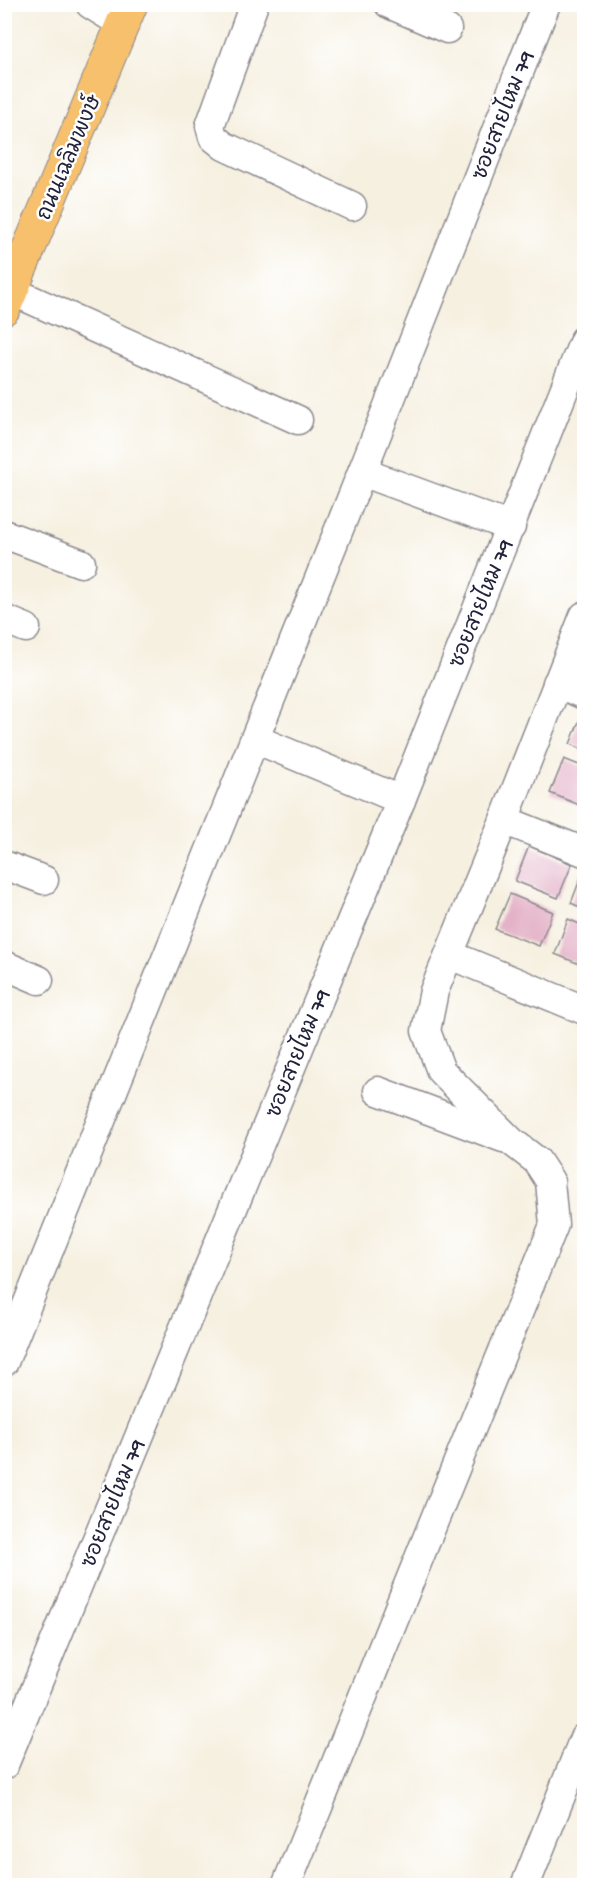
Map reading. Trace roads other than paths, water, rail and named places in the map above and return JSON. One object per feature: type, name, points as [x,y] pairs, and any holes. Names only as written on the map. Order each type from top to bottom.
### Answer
[{"type":"main road","name":"ถนนเฉลิมพงษ์","points":[[8,300],[127,15]]},
{"type":"street","points":[[90,4],[127,15]]},
{"type":"street","points":[[254,4],[210,126],[213,137],[224,147],[352,206]]},
{"type":"street","points":[[389,4],[447,29]]},
{"type":"street","name":"ซอยสายไหม 79","points":[[4,1362],[362,472],[546,4]]},
{"type":"street","points":[[8,300],[298,420]]},
{"type":"street","name":"ซอยสายไหม 79","points":[[4,1765],[401,800],[585,340]]},
{"type":"street","points":[[362,472],[511,527]]},
{"type":"street","points":[[4,534],[81,562]]},
{"type":"street","points":[[286,1886],[554,1225],[550,1181],[537,1161],[511,1141],[441,1071],[426,1030],[434,991],[585,616]]},
{"type":"street","points":[[557,683],[585,695]]},
{"type":"street","points":[[255,739],[401,800]]},
{"type":"street","points":[[504,820],[585,852]]},
{"type":"street","points":[[4,865],[44,880]]},
{"type":"street","points":[[450,956],[585,1010]]},
{"type":"street","points":[[4,965],[39,980]]},
{"type":"street","points":[[378,1091],[511,1141]]},
{"type":"street","points":[[525,1886],[585,1738]]}]
